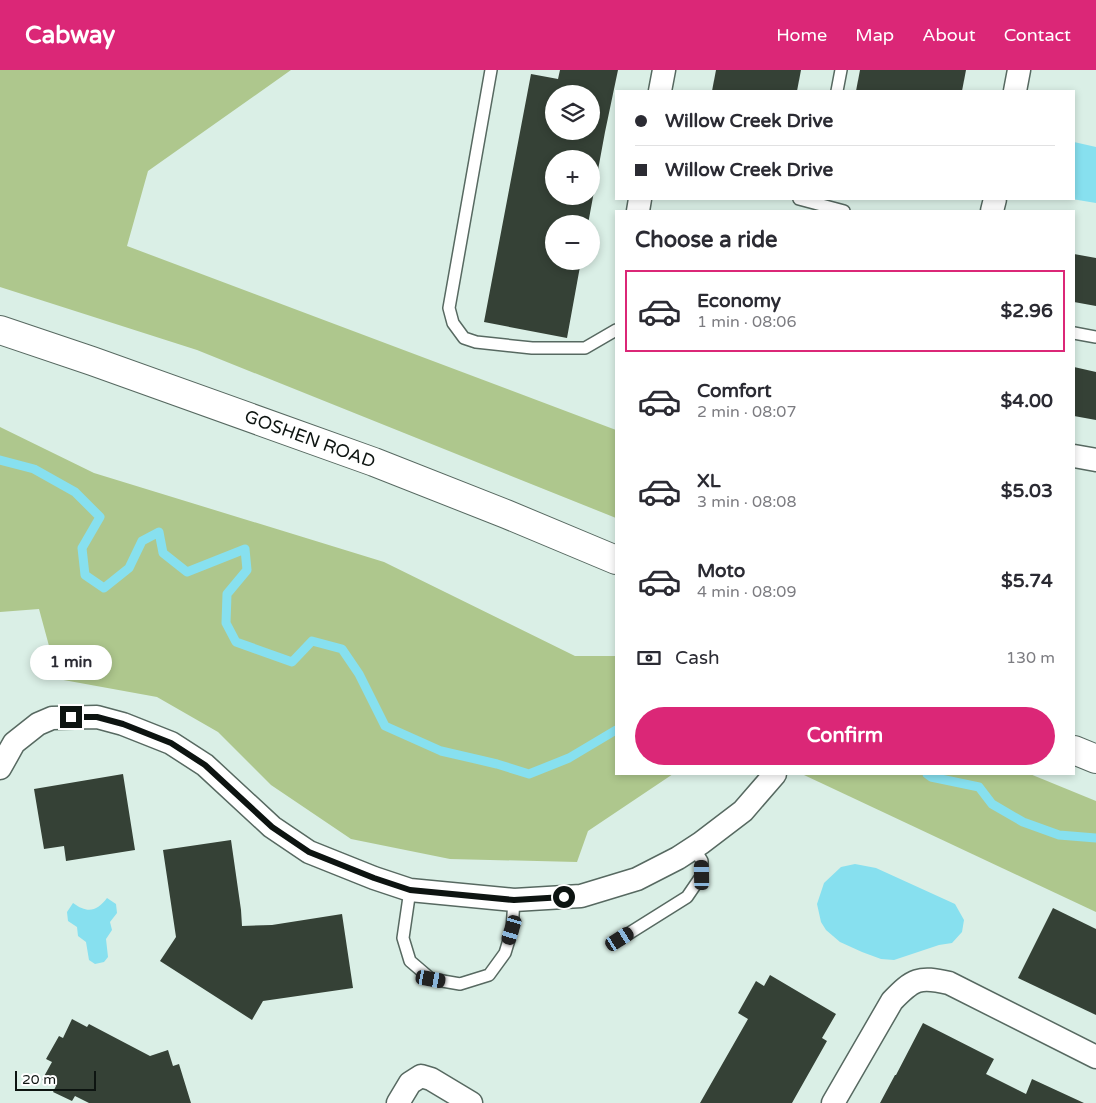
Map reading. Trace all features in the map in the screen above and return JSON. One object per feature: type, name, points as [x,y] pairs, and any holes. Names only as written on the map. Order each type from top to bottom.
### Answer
[{"type":"street","points":[[660,90],[664,70]]},
{"type":"street","points":[[1015,90],[1019,70]]},
{"type":"street","name":"GOSHEN ROAD","points":[[0,330],[374,462],[615,560]]},
{"type":"street","points":[[1075,456],[1096,460]]},
{"type":"street","points":[[0,768],[14,743],[38,724],[52,718],[97,717],[123,724],[171,743],[205,765],[272,827],[309,852],[410,890],[514,900],[580,896],[638,879],[694,848],[743,811],[774,775]]},
{"type":"street","points":[[1075,750],[1096,759]]},
{"type":"street","points":[[833,1103],[892,1001],[915,981],[930,978],[949,983],[1096,1057]]},
{"type":"street","points":[[398,1103],[410,1083],[421,1076],[431,1079],[471,1103]]},
{"type":"lane","points":[[492,70],[449,308],[453,323],[464,338],[476,342],[532,348],[585,348],[615,331]]},
{"type":"lane","points":[[837,90],[841,70]]},
{"type":"lane","points":[[815,201],[841,210]]},
{"type":"lane","points":[[1075,333],[1096,337]]},
{"type":"lane","points":[[620,939],[687,897],[702,875],[702,861],[694,848]]},
{"type":"lane","points":[[410,890],[403,938],[410,961],[431,979],[460,984],[489,975],[505,953],[512,930],[514,900]]},
{"type":"green space","points":[[0,70],[291,70],[148,171],[127,246],[615,430],[615,518],[197,350],[0,287]]},
{"type":"green space","points":[[0,427],[94,473],[384,562],[575,656],[615,656],[615,775],[672,775],[588,831],[577,862],[450,859],[351,839],[271,785],[218,732],[157,697],[58,679],[39,609],[0,612]]},
{"type":"green space","points":[[804,775],[1032,775],[1096,801],[1096,912]]},
{"type":"water","points":[[1075,142],[1096,147],[1096,203],[1075,200]]},
{"type":"water","points":[[855,864],[876,868],[955,904],[964,920],[962,932],[952,943],[939,945],[894,960],[881,959],[840,942],[826,930],[821,922],[817,904],[824,883],[841,867]]},
{"type":"water","points":[[107,898],[116,904],[117,913],[110,922],[112,930],[106,939],[108,957],[104,962],[95,964],[89,960],[86,942],[78,936],[77,927],[68,921],[67,912],[73,903],[88,910],[100,906]]},
{"type":"building","points":[[560,70],[618,70],[600,159],[600,150],[545,150],[545,205],[592,205],[590,215],[545,215],[545,270],[579,270],[567,338],[484,322],[531,74],[558,79]]},
{"type":"building","points":[[716,70],[801,70],[797,90],[712,90]]},
{"type":"building","points":[[860,70],[966,70],[962,90],[856,90]]},
{"type":"building","points":[[1075,254],[1096,258],[1096,306],[1075,302]]},
{"type":"building","points":[[1075,367],[1096,372],[1096,420],[1075,416]]},
{"type":"building","points":[[123,774],[135,850],[66,861],[64,846],[44,849],[34,789]]},
{"type":"building","points":[[231,840],[242,926],[272,925],[342,914],[353,988],[263,1001],[252,1020],[160,961],[176,937],[163,850]]},
{"type":"building","points":[[1053,908],[1096,929],[1096,1015],[1018,978]]},
{"type":"building","points":[[770,975],[836,1014],[822,1038],[827,1041],[792,1103],[700,1103],[748,1019],[738,1013],[756,981],[764,986]]},
{"type":"building","points":[[72,1019],[87,1027],[89,1024],[150,1056],[168,1050],[173,1066],[179,1064],[191,1103],[89,1103],[75,1096],[72,1101],[53,1092],[56,1086],[42,1080],[52,1062],[46,1059],[59,1036],[63,1038]]},
{"type":"building","points":[[923,1023],[994,1059],[986,1074],[1026,1094],[1032,1079],[1084,1103],[880,1103]]},
{"type":"waterway","points":[[0,460],[34,469],[75,492],[100,517],[82,548],[85,575],[104,588],[129,568],[142,541],[159,532],[163,553],[187,572],[245,549],[247,570],[227,594],[226,623],[236,642],[292,662],[312,641],[342,649],[359,674],[385,726],[441,751],[497,764],[529,774],[569,758],[615,731]]},
{"type":"waterway","points":[[928,775],[979,787],[992,804],[1023,822],[1059,835],[1096,838]]},
{"type":"route","points":[[71,717],[97,717],[123,724],[171,743],[205,765],[272,827],[309,852],[374,878],[410,890],[514,900],[564,897]]}]
